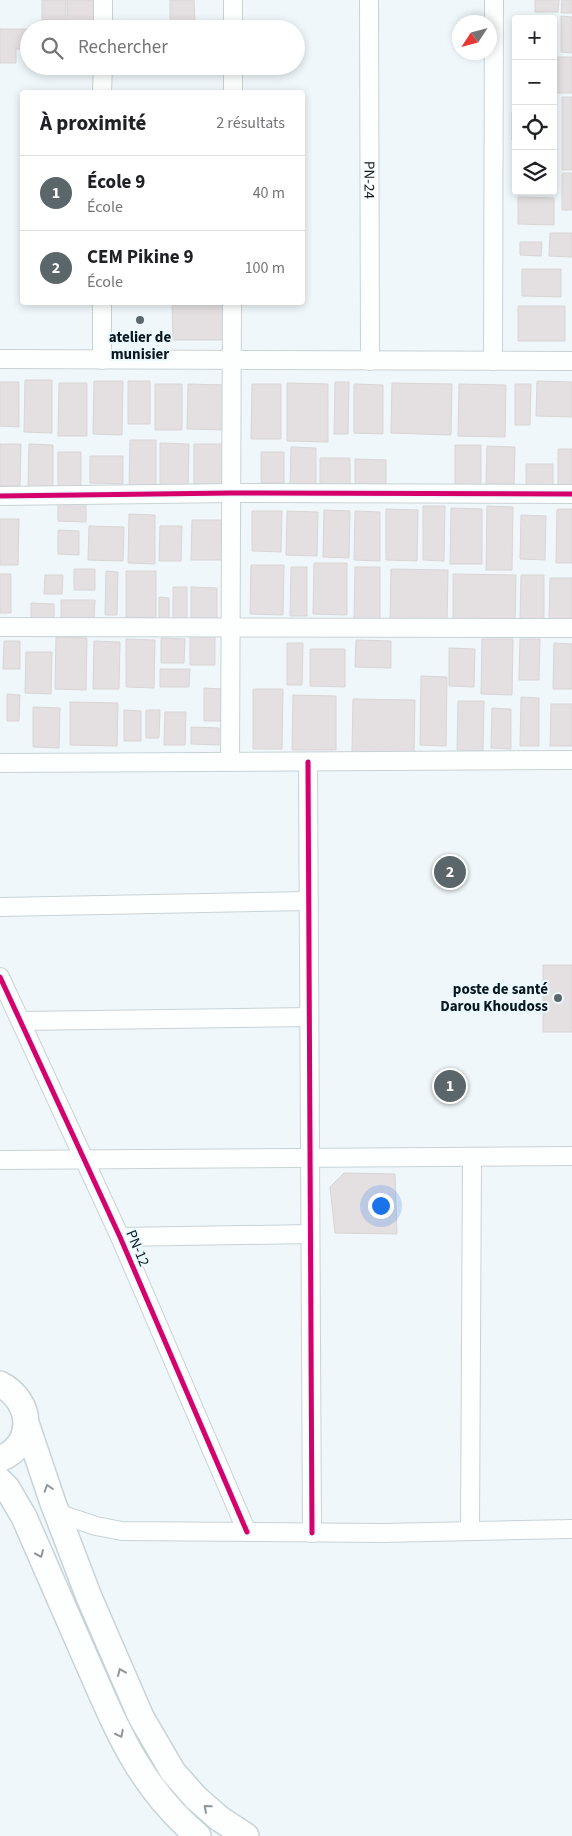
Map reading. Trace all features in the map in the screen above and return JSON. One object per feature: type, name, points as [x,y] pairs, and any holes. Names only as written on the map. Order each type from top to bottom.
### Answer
[{"type":"main road","points":[[0,1384],[9,1389],[18,1398],[24,1410],[26,1422],[52,1503],[58,1513],[89,1597],[141,1717],[160,1752],[173,1772],[196,1798],[220,1819],[246,1836]]},
{"type":"main road","points":[[0,1459],[7,1457],[17,1448],[24,1436],[26,1422]]},
{"type":"main road","points":[[0,1481],[7,1488],[24,1517],[117,1729],[137,1767],[153,1790],[178,1819],[198,1836]]},
{"type":"street","points":[[103,0],[103,20]]},
{"type":"street","points":[[233,0],[233,20]]},
{"type":"street","name":"PN-24","points":[[369,0],[370,361]]},
{"type":"street","points":[[493,361],[494,0]]},
{"type":"street","points":[[102,75],[102,90]]},
{"type":"street","points":[[232,90],[233,75]]},
{"type":"street","points":[[102,305],[102,360]]},
{"type":"street","points":[[230,762],[232,305]]},
{"type":"street","points":[[0,360],[572,361]]},
{"type":"street","points":[[0,496],[572,494]]},
{"type":"street","points":[[0,627],[572,628]]},
{"type":"street","points":[[0,763],[572,760]]},
{"type":"street","points":[[308,762],[312,1533]]},
{"type":"street","points":[[0,907],[309,901]]},
{"type":"street","name":"PN-12","points":[[0,977],[120,1237],[247,1532]]},
{"type":"street","points":[[21,1021],[310,1017]]},
{"type":"street","points":[[0,1160],[572,1156]]},
{"type":"street","points":[[470,1531],[472,1157]]},
{"type":"street","points":[[120,1237],[310,1234]]},
{"type":"street","points":[[58,1513],[96,1526],[122,1531],[312,1533],[572,1530]]},
{"type":"building","points":[[42,0],[66,0],[66,20],[42,20]]},
{"type":"building","points":[[67,0],[93,0],[94,20],[68,20]]},
{"type":"building","points":[[170,0],[194,0],[195,20],[170,20]]},
{"type":"building","points":[[535,0],[559,0],[558,12],[535,12]]},
{"type":"building","points":[[562,0],[572,0],[572,13],[561,13]]},
{"type":"building","points":[[561,16],[572,17],[572,53],[561,52]]},
{"type":"building","points":[[0,29],[20,29],[20,49],[16,49],[16,63],[0,63]]},
{"type":"building","points":[[557,57],[572,57],[572,93],[557,93]]},
{"type":"building","points":[[562,97],[572,97],[572,170],[562,170]]},
{"type":"building","points":[[562,173],[572,173],[572,210],[562,210]]},
{"type":"building","points":[[518,197],[554,198],[554,225],[518,224]]},
{"type":"building","points":[[550,233],[572,233],[572,257],[549,256]]},
{"type":"building","points":[[520,242],[542,242],[541,256],[520,255]]},
{"type":"building","points":[[522,269],[561,269],[561,297],[522,296]]},
{"type":"building","points":[[172,305],[224,305],[224,340],[173,340]]},
{"type":"building","points":[[518,306],[565,306],[565,341],[518,341]]},
{"type":"building","points":[[25,380],[52,380],[52,433],[24,432]]},
{"type":"building","points":[[94,381],[123,381],[122,435],[93,434]]},
{"type":"building","points":[[128,381],[150,381],[150,424],[128,424]]},
{"type":"building","points":[[537,381],[572,382],[572,417],[536,416]]},
{"type":"building","points":[[0,382],[19,382],[19,427],[0,426]]},
{"type":"building","points":[[335,382],[349,382],[348,434],[334,434]]},
{"type":"building","points":[[59,383],[87,383],[87,436],[58,436]]},
{"type":"building","points":[[287,383],[328,384],[328,442],[287,441]]},
{"type":"building","points":[[392,383],[452,384],[451,435],[391,433]]},
{"type":"building","points":[[155,384],[182,384],[182,430],[155,430]]},
{"type":"building","points":[[188,384],[225,385],[224,430],[187,429]]},
{"type":"building","points":[[252,384],[281,384],[281,439],[251,439]]},
{"type":"building","points":[[354,384],[383,385],[383,434],[354,433]]},
{"type":"building","points":[[459,384],[506,385],[505,437],[458,436]]},
{"type":"building","points":[[515,384],[531,384],[530,425],[515,425]]},
{"type":"building","points":[[130,440],[156,440],[156,487],[129,486]]},
{"type":"building","points":[[160,443],[189,444],[188,487],[160,486]]},
{"type":"building","points":[[0,444],[21,444],[20,486],[0,486]]},
{"type":"building","points":[[29,444],[53,445],[53,488],[28,488]]},
{"type":"building","points":[[194,444],[224,444],[223,485],[194,484]]},
{"type":"building","points":[[455,445],[481,445],[481,490],[455,489]]},
{"type":"building","points":[[487,446],[515,447],[514,484],[486,484]]},
{"type":"building","points":[[291,447],[316,448],[316,487],[290,486]]},
{"type":"building","points":[[558,449],[572,449],[572,489],[558,489]]},
{"type":"building","points":[[58,452],[81,452],[81,490],[58,489]]},
{"type":"building","points":[[261,452],[284,452],[284,483],[261,483]]},
{"type":"building","points":[[90,456],[123,456],[123,484],[90,483]]},
{"type":"building","points":[[320,458],[350,458],[350,487],[320,486]]},
{"type":"building","points":[[355,459],[386,460],[386,486],[355,485]]},
{"type":"building","points":[[526,464],[553,464],[553,491],[526,491]]},
{"type":"building","points":[[58,502],[86,503],[86,522],[58,521]]},
{"type":"building","points":[[423,506],[445,506],[444,561],[423,560]]},
{"type":"building","points":[[487,506],[513,507],[512,570],[486,570]]},
{"type":"building","points":[[451,508],[482,509],[482,564],[450,564]]},
{"type":"building","points":[[386,509],[418,510],[417,561],[386,560]]},
{"type":"building","points":[[557,509],[572,509],[572,563],[556,563]]},
{"type":"building","points":[[324,510],[350,511],[349,558],[323,557]]},
{"type":"building","points":[[252,511],[282,511],[281,552],[252,551]]},
{"type":"building","points":[[287,511],[318,512],[317,556],[286,555]]},
{"type":"building","points":[[355,511],[380,512],[380,561],[354,560]]},
{"type":"building","points":[[129,514],[155,515],[155,564],[128,563]]},
{"type":"building","points":[[521,515],[546,516],[545,560],[520,559]]},
{"type":"building","points":[[0,519],[19,519],[18,565],[0,565]]},
{"type":"building","points":[[192,520],[222,520],[222,560],[191,560]]},
{"type":"building","points":[[89,526],[124,527],[123,561],[88,560]]},
{"type":"building","points":[[160,526],[182,526],[181,561],[159,561]]},
{"type":"building","points":[[58,530],[79,531],[79,555],[58,554]]},
{"type":"building","points":[[314,563],[347,563],[347,615],[313,614]]},
{"type":"building","points":[[251,565],[284,565],[283,615],[250,614]]},
{"type":"building","points":[[291,567],[307,567],[307,616],[290,616]]},
{"type":"building","points":[[355,567],[380,567],[380,620],[354,619]]},
{"type":"building","points":[[74,569],[95,569],[95,590],[74,590]]},
{"type":"building","points":[[391,569],[448,570],[447,622],[390,621]]},
{"type":"building","points":[[106,571],[118,572],[117,615],[105,615]]},
{"type":"building","points":[[126,571],[156,571],[156,618],[126,617]]},
{"type":"building","points":[[0,574],[11,574],[11,613],[0,613]]},
{"type":"building","points":[[453,574],[516,575],[515,626],[453,625]]},
{"type":"building","points":[[45,575],[63,575],[62,594],[44,594]]},
{"type":"building","points":[[521,575],[544,575],[544,620],[520,619]]},
{"type":"building","points":[[550,578],[572,578],[572,619],[549,619]]},
{"type":"building","points":[[173,587],[187,587],[187,619],[173,619]]},
{"type":"building","points":[[191,587],[217,588],[217,621],[191,621]]},
{"type":"building","points":[[159,597],[169,598],[169,619],[159,619]]},
{"type":"building","points":[[61,600],[95,600],[94,619],[61,618]]},
{"type":"building","points":[[31,603],[54,604],[54,620],[31,619]]},
{"type":"building","points":[[190,635],[215,635],[215,665],[190,665]]},
{"type":"building","points":[[56,637],[87,638],[86,690],[55,689]]},
{"type":"building","points":[[161,638],[185,639],[184,663],[161,663]]},
{"type":"building","points":[[126,639],[155,640],[154,688],[126,687]]},
{"type":"building","points":[[482,639],[513,639],[512,695],[481,694]]},
{"type":"building","points":[[520,639],[540,639],[539,680],[519,680]]},
{"type":"building","points":[[356,640],[391,641],[391,668],[355,667]]},
{"type":"building","points":[[4,641],[20,641],[20,669],[3,669]]},
{"type":"building","points":[[94,641],[120,642],[119,689],[93,689]]},
{"type":"building","points":[[287,643],[303,643],[302,685],[287,685]]},
{"type":"building","points":[[554,643],[572,644],[572,689],[553,689]]},
{"type":"building","points":[[449,648],[475,649],[474,687],[449,686]]},
{"type":"building","points":[[310,649],[345,649],[345,687],[310,686]]},
{"type":"building","points":[[26,652],[52,652],[51,694],[25,693]]},
{"type":"building","points":[[160,669],[190,669],[189,687],[160,687]]},
{"type":"building","points":[[421,676],[447,677],[446,746],[420,745]]},
{"type":"building","points":[[204,688],[221,689],[221,721],[204,721]]},
{"type":"building","points":[[253,689],[283,689],[282,749],[253,749]]},
{"type":"building","points":[[7,694],[20,695],[19,721],[7,721]]},
{"type":"building","points":[[293,695],[336,696],[336,750],[292,750]]},
{"type":"building","points":[[521,697],[539,698],[539,746],[520,746]]},
{"type":"building","points":[[353,699],[415,700],[414,753],[352,752]]},
{"type":"building","points":[[458,701],[484,701],[483,751],[457,750]]},
{"type":"building","points":[[70,702],[118,703],[117,746],[70,745]]},
{"type":"building","points":[[551,704],[572,704],[572,746],[550,746]]},
{"type":"building","points":[[33,707],[60,708],[59,748],[33,747]]},
{"type":"building","points":[[492,708],[511,709],[511,749],[491,748]]},
{"type":"building","points":[[124,710],[141,711],[141,741],[124,741]]},
{"type":"building","points":[[146,710],[160,710],[159,738],[146,738]]},
{"type":"building","points":[[165,712],[186,712],[185,745],[164,745]]},
{"type":"building","points":[[191,727],[219,728],[219,745],[191,744]]},
{"type":"building","name":"poste de santé Darou Khoudoss","points":[[543,965],[572,965],[572,1032],[543,1032]]},
{"type":"building","points":[[344,1173],[395,1174],[397,1234],[335,1233],[330,1187]]},
{"type":"cycle path","points":[[0,496],[231,493],[572,494]]},
{"type":"cycle path","points":[[308,762],[312,1533]]},
{"type":"cycle path","points":[[0,977],[120,1237],[247,1532]]},
{"type":"place","name":"atelier de munisier","points":[[140,320]]},
{"type":"place","name":"CEM Pikine 9","points":[[450,872]]},
{"type":"place","name":"poste de santé Darou Khoudoss","points":[[558,998]]},
{"type":"place","name":"École 9","points":[[450,1086]]}]
